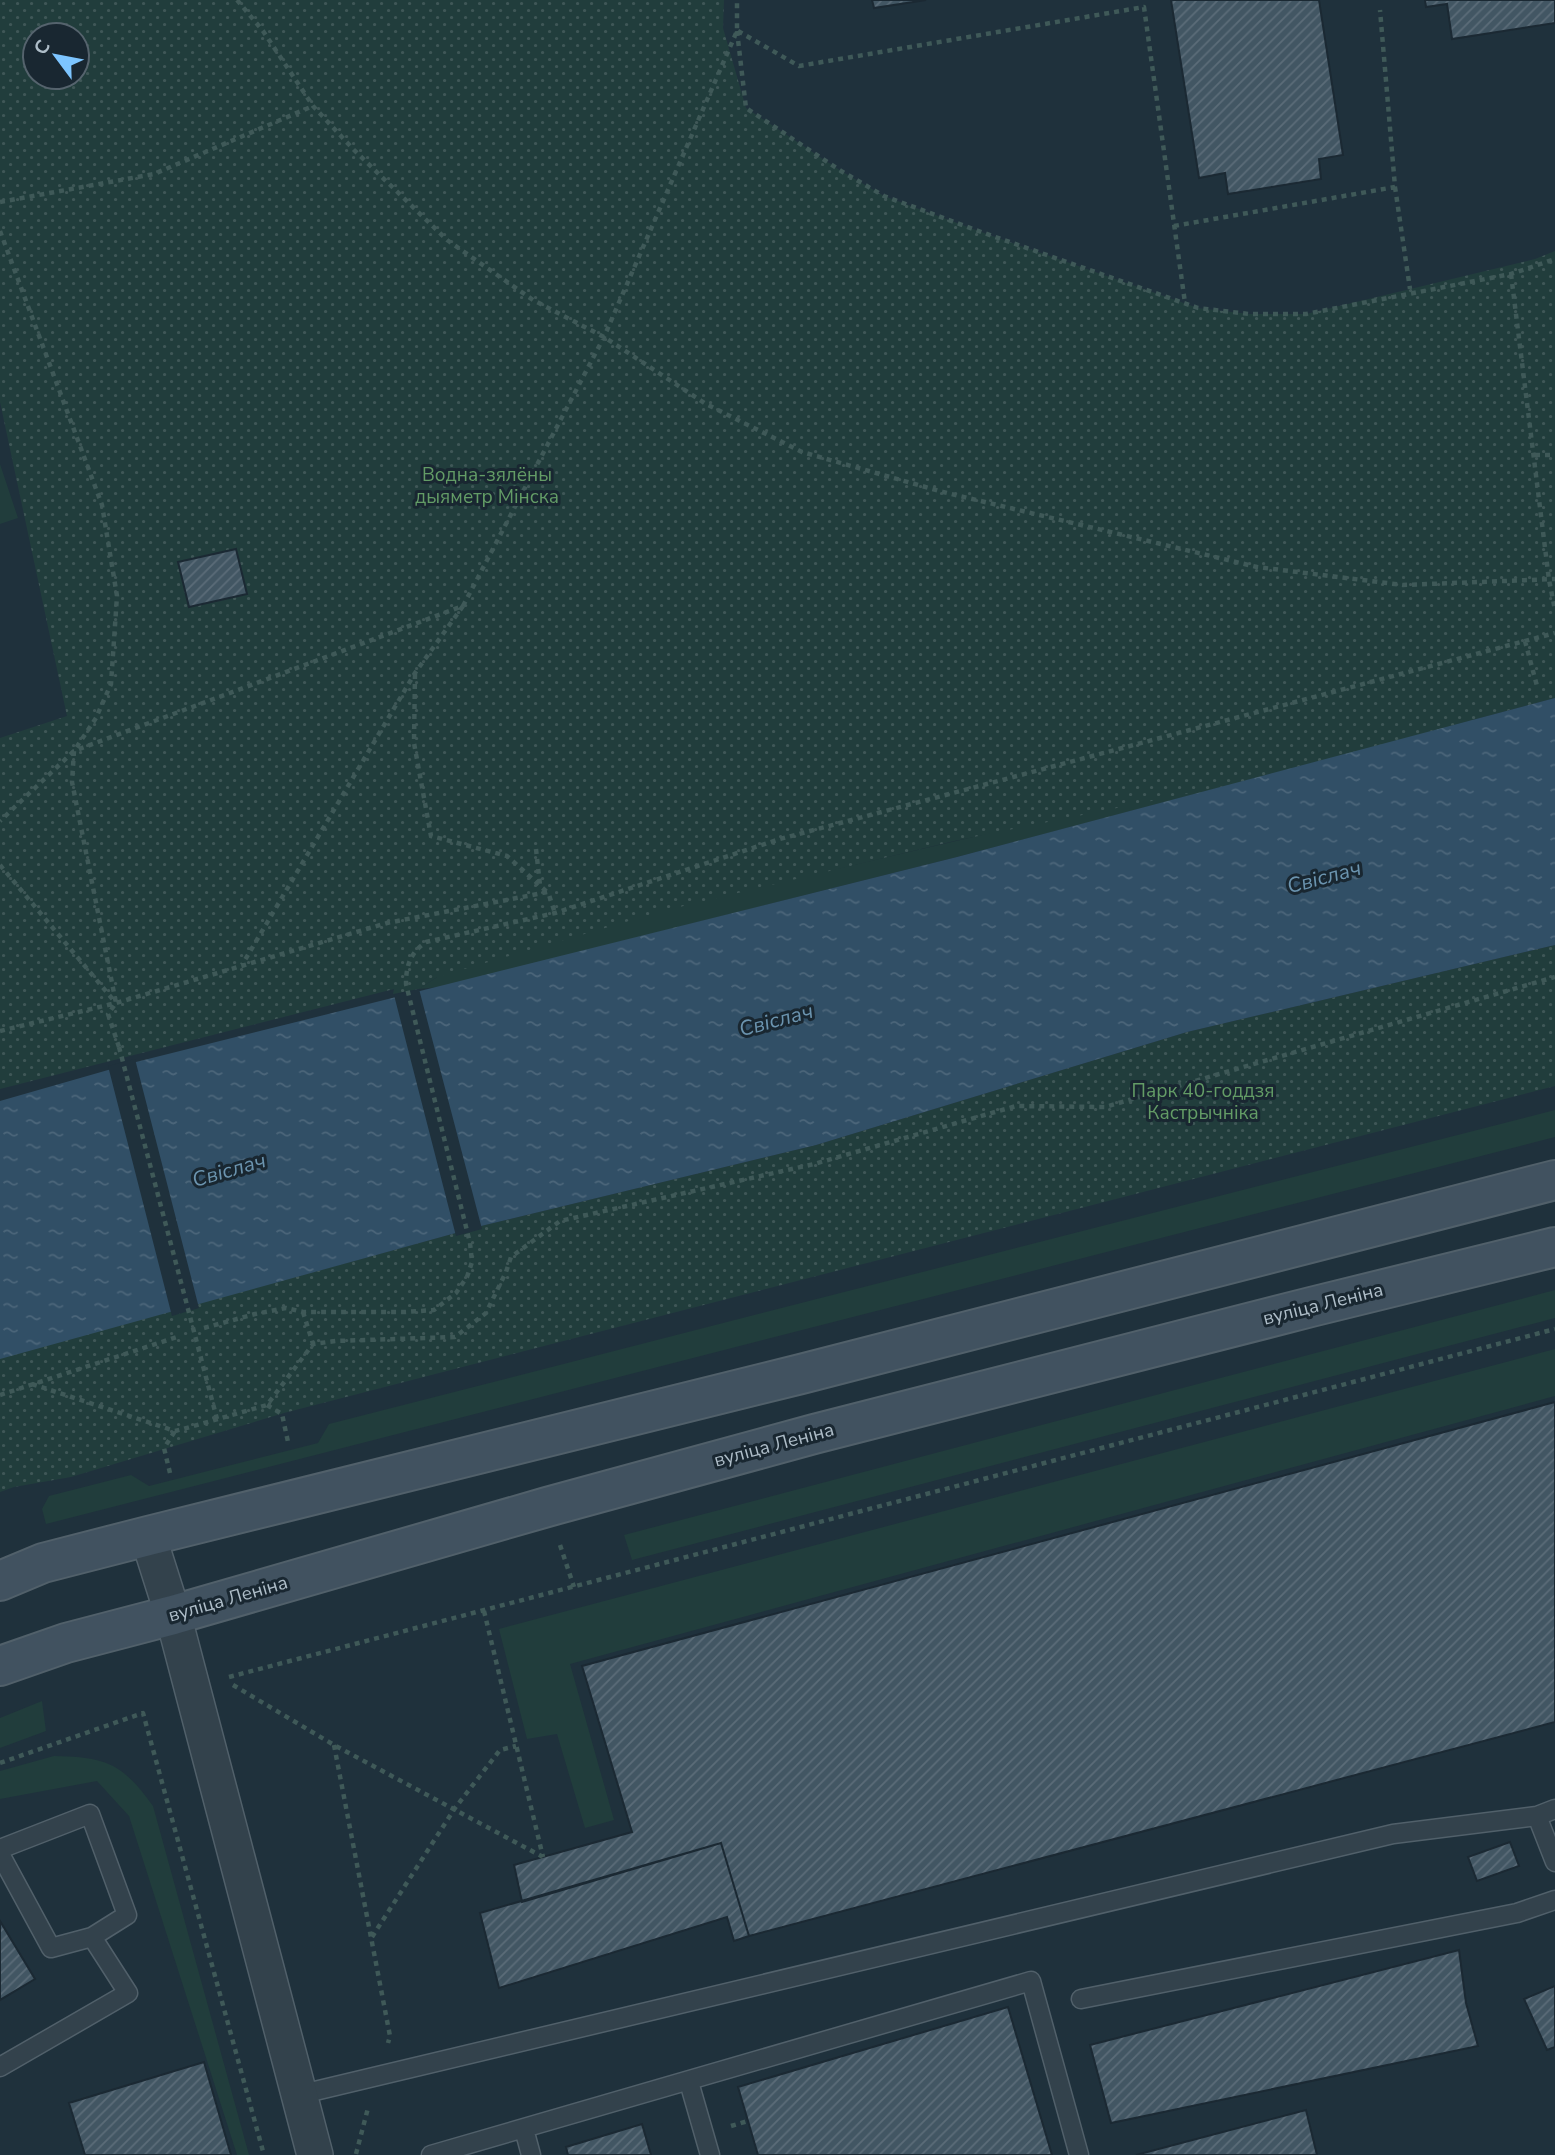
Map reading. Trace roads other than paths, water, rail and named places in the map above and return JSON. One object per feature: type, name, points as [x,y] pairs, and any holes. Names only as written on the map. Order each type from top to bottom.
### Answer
[{"type":"main road","points":[[0,1581],[43,1563],[148,1535],[814,1370],[1555,1180]]},
{"type":"main road","name":"вуліца Леніна","points":[[0,1667],[66,1643],[814,1434],[1555,1247]]},
{"type":"street","points":[[148,1535],[173,1615],[314,2155]]},
{"type":"lane","points":[[298,2095],[1392,1834],[1538,1816],[1555,1809]]},
{"type":"lane","points":[[90,1814],[127,1915],[92,1937],[51,1948],[0,1852],[90,1814]]},
{"type":"lane","points":[[1538,1816],[1555,1862]]},
{"type":"lane","points":[[1081,1999],[1517,1913],[1555,1900]]},
{"type":"lane","points":[[0,2067],[128,1993],[92,1937]]},
{"type":"lane","points":[[431,2155],[1031,1980],[1079,2155]]},
{"type":"lane","points":[[689,2081],[710,2155]]},
{"type":"lane","points":[[524,2129],[531,2155]]},
{"type":"water","name":"Свіслач","points":[[1555,698],[1555,945],[1187,1032],[816,1145],[481,1226],[0,1359],[0,1101],[136,1062],[957,857]]},
{"type":"park label","name":"Водна-зялёны дыяметр Мінска","points":[[487,486]]},
{"type":"park label","name":"Парк 40-годдзя Кастрычніка","points":[[1203,1102]]}]
